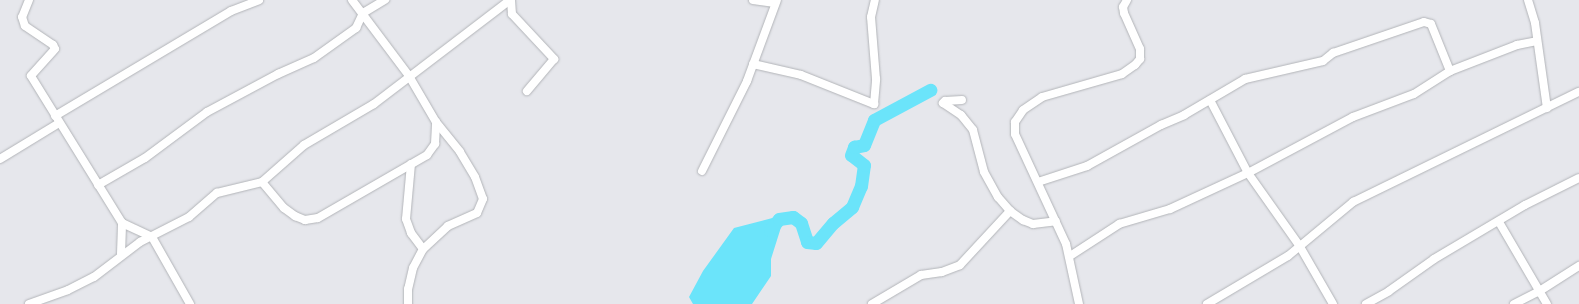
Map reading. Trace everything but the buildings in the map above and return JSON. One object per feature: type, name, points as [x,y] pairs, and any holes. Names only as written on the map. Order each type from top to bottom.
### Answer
[{"type":"street","points":[[29,0],[22,18],[25,26],[53,45],[55,49],[31,76],[122,223],[121,254]]},
{"type":"street","points":[[0,159],[57,119],[230,10],[259,0]]},
{"type":"street","points":[[352,0],[364,13],[409,76],[436,122],[468,165],[483,199],[477,213],[448,226],[422,249],[413,268],[408,289],[408,304]]},
{"type":"street","points":[[98,185],[145,158],[207,112],[278,74],[314,58],[356,28],[364,13],[385,0]]},
{"type":"street","points":[[29,304],[68,290],[94,277],[121,254],[189,217],[217,193],[262,182],[304,145],[374,104],[511,0]]},
{"type":"street","points":[[511,0],[512,14],[554,59],[527,91]]},
{"type":"street","points":[[702,171],[753,64],[776,2],[754,0]]},
{"type":"street","points":[[753,64],[801,75],[874,104],[876,79],[872,17],[875,0]]},
{"type":"street","points":[[1079,304],[1070,256],[1056,221],[1014,134],[1015,122],[1023,110],[1042,97],[1122,74],[1135,65],[1140,59],[1140,49],[1124,12],[1123,7],[1127,0]]},
{"type":"street","points":[[1528,0],[1537,42],[1547,108]]},
{"type":"street","points":[[1038,182],[1087,166],[1210,100],[1245,79],[1312,64],[1333,53],[1424,22],[1432,24],[1450,71]]},
{"type":"street","points":[[1070,256],[1119,224],[1170,210],[1248,173],[1353,117],[1414,94],[1450,71],[1517,45],[1537,42]]},
{"type":"street","points":[[1207,304],[1288,256],[1339,211],[1364,195],[1579,92]]},
{"type":"street","points":[[962,100],[945,101],[943,103],[962,115],[973,130],[988,180],[1010,211],[1034,224],[1056,221]]},
{"type":"street","points":[[1210,100],[1248,173],[1299,245],[1333,304]]},
{"type":"street","points":[[262,182],[284,208],[305,220],[318,218],[433,150],[436,122]]},
{"type":"street","points":[[411,164],[406,219],[411,233],[422,249]]},
{"type":"street","points":[[1366,304],[1390,291],[1434,259],[1526,205],[1579,178]]},
{"type":"street","points":[[872,304],[921,275],[942,272],[960,265],[1010,211]]},
{"type":"street","points":[[1499,222],[1538,292],[1547,304]]},
{"type":"street","points":[[122,223],[152,236],[188,303]]},
{"type":"street","points":[[1514,304],[1538,292],[1579,266]]},
{"type":"water","points":[[780,216],[783,221],[771,259],[771,276],[752,304],[693,304],[689,297],[703,271],[734,228]]},
{"type":"waterway","points":[[770,230],[779,219],[793,217],[801,223],[807,242],[816,243],[833,223],[852,207],[861,186],[864,165],[851,155],[854,147],[864,145],[874,120],[930,90]]}]
